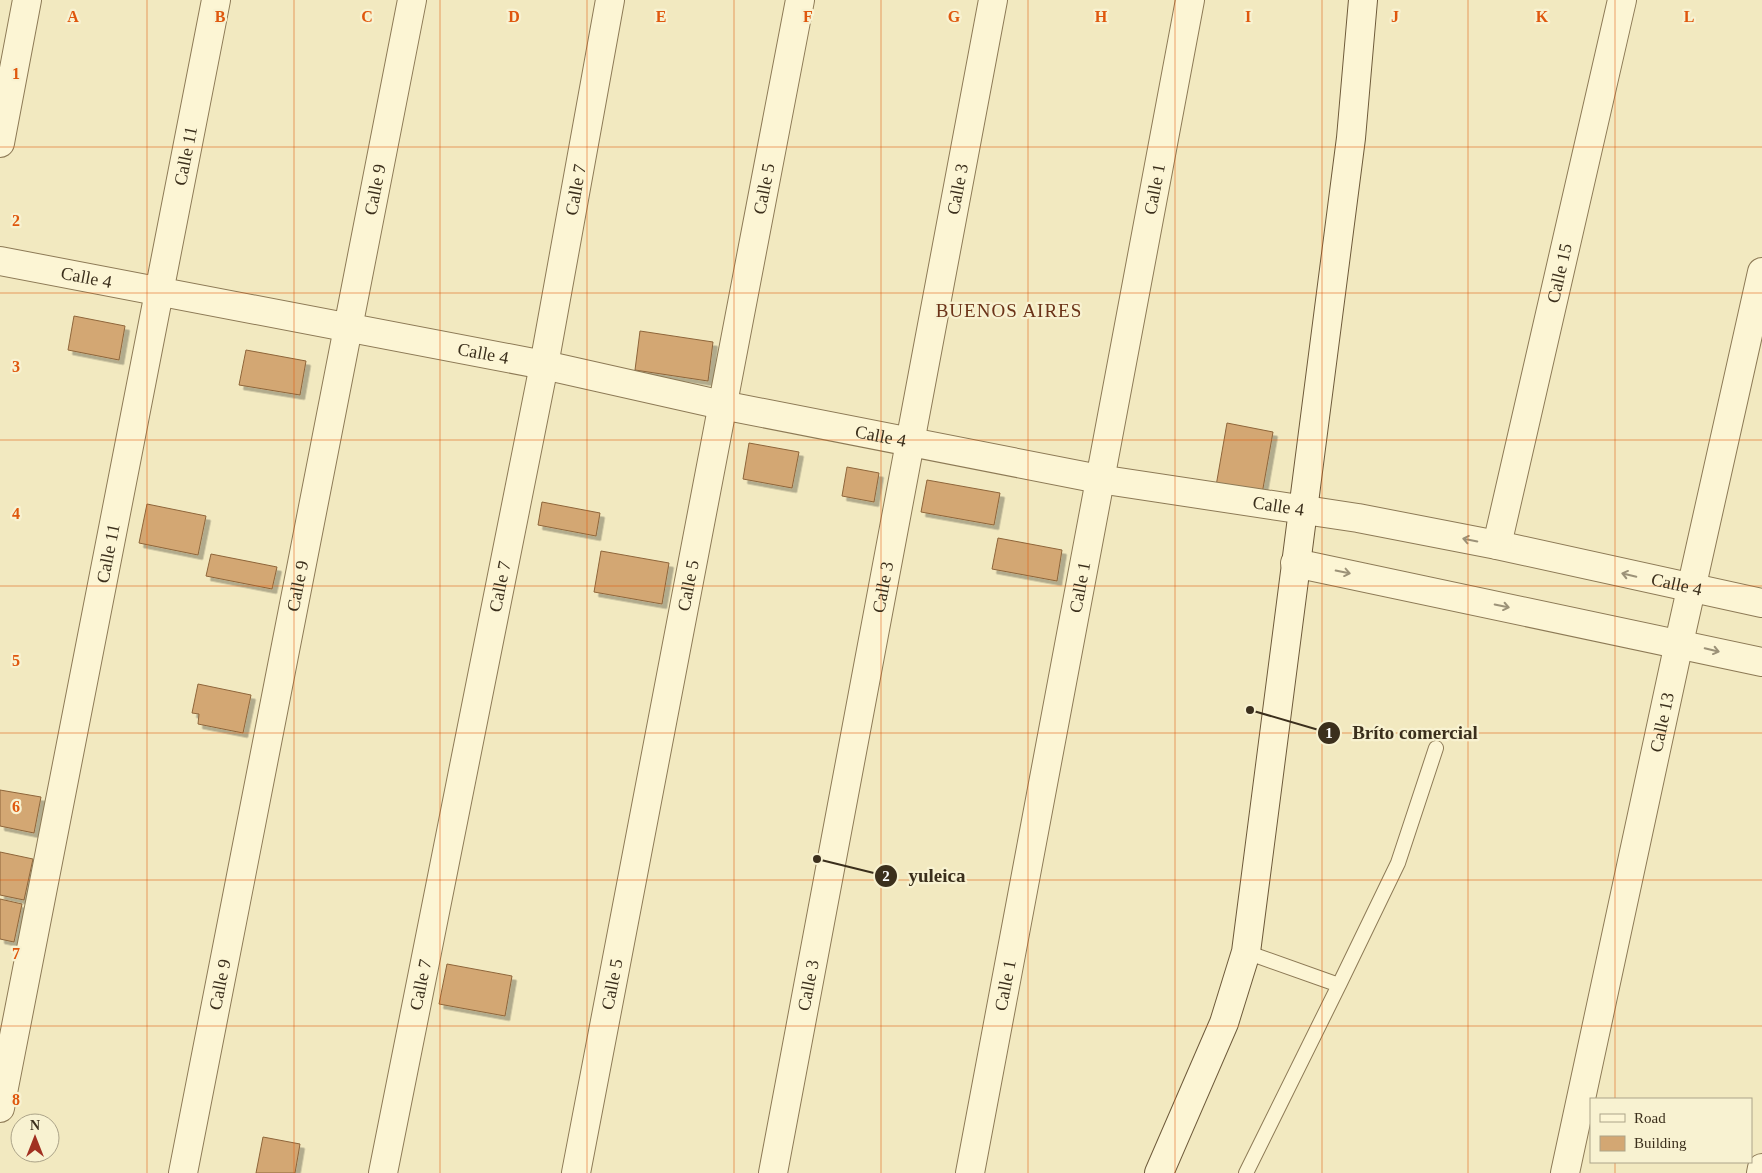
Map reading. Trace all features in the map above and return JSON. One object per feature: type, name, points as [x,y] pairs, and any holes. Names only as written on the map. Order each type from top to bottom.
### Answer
[{"type":"street","points":[[0,143],[27,0]]},
{"type":"street","name":"Calle 11","points":[[0,1108],[216,0]]},
{"type":"street","name":"Calle 9","points":[[183,1173],[412,0]]},
{"type":"street","name":"Calle 7","points":[[383,1173],[544,365],[610,0]]},
{"type":"street","name":"Calle 5","points":[[576,1173],[800,0]]},
{"type":"street","name":"Calle 3","points":[[773,1173],[993,0]]},
{"type":"street","name":"Calle 1","points":[[970,1173],[1190,0]]},
{"type":"street","points":[[1159,1173],[1224,1023],[1246,952],[1258,871],[1295,562],[1351,138],[1363,0]]},
{"type":"street","name":"Calle 15","points":[[1496,545],[1622,0]]},
{"type":"street","name":"Calle 4","points":[[0,261],[544,365],[722,405],[1099,479],[1302,510],[1496,545],[1762,603]]},
{"type":"street","name":"Calle 13","points":[[1565,1173],[1679,643],[1762,272]]},
{"type":"street","points":[[1295,562],[1762,662]]},
{"type":"street","points":[[1761,1173],[1762,1168]]},
{"type":"lane","points":[[1246,1173],[1398,863],[1436,748]]},
{"type":"lane","points":[[1246,952],[1339,985]]},
{"type":"building","points":[[74,316],[125,326],[119,360],[68,350]]},
{"type":"building","points":[[640,331],[713,342],[708,381],[635,370]]},
{"type":"building","points":[[246,350],[306,361],[300,395],[239,385]]},
{"type":"building","points":[[1227,423],[1273,432],[1262,494],[1216,486]]},
{"type":"building","points":[[749,443],[799,452],[792,488],[743,479]]},
{"type":"building","points":[[847,467],[879,473],[874,502],[842,496]]},
{"type":"building","points":[[927,480],[1000,493],[994,525],[921,512]]},
{"type":"building","points":[[542,502],[600,513],[596,536],[538,525]]},
{"type":"building","points":[[147,504],[206,516],[198,555],[139,543]]},
{"type":"building","points":[[998,538],[1062,550],[1057,581],[992,569]]},
{"type":"building","points":[[601,551],[669,563],[662,604],[594,592]]},
{"type":"building","points":[[211,554],[277,567],[272,589],[206,576]]},
{"type":"building","points":[[198,684],[251,695],[243,733],[198,724],[199,714],[192,713]]},
{"type":"building","points":[[0,790],[41,797],[34,833],[0,826]]},
{"type":"building","points":[[0,852],[33,859],[24,900],[0,895]]},
{"type":"building","points":[[0,899],[22,904],[14,942],[0,939]]},
{"type":"building","points":[[447,964],[512,976],[505,1016],[439,1004]]},
{"type":"building","points":[[263,1137],[300,1144],[295,1173],[256,1173]]},
{"type":"place","name":"Bríto comercial","points":[[1250,710]]},
{"type":"place","name":"yuleica","points":[[817,859]]},
{"type":"district","name":"BUENOS AIRES","points":[[1009,310]]}]
